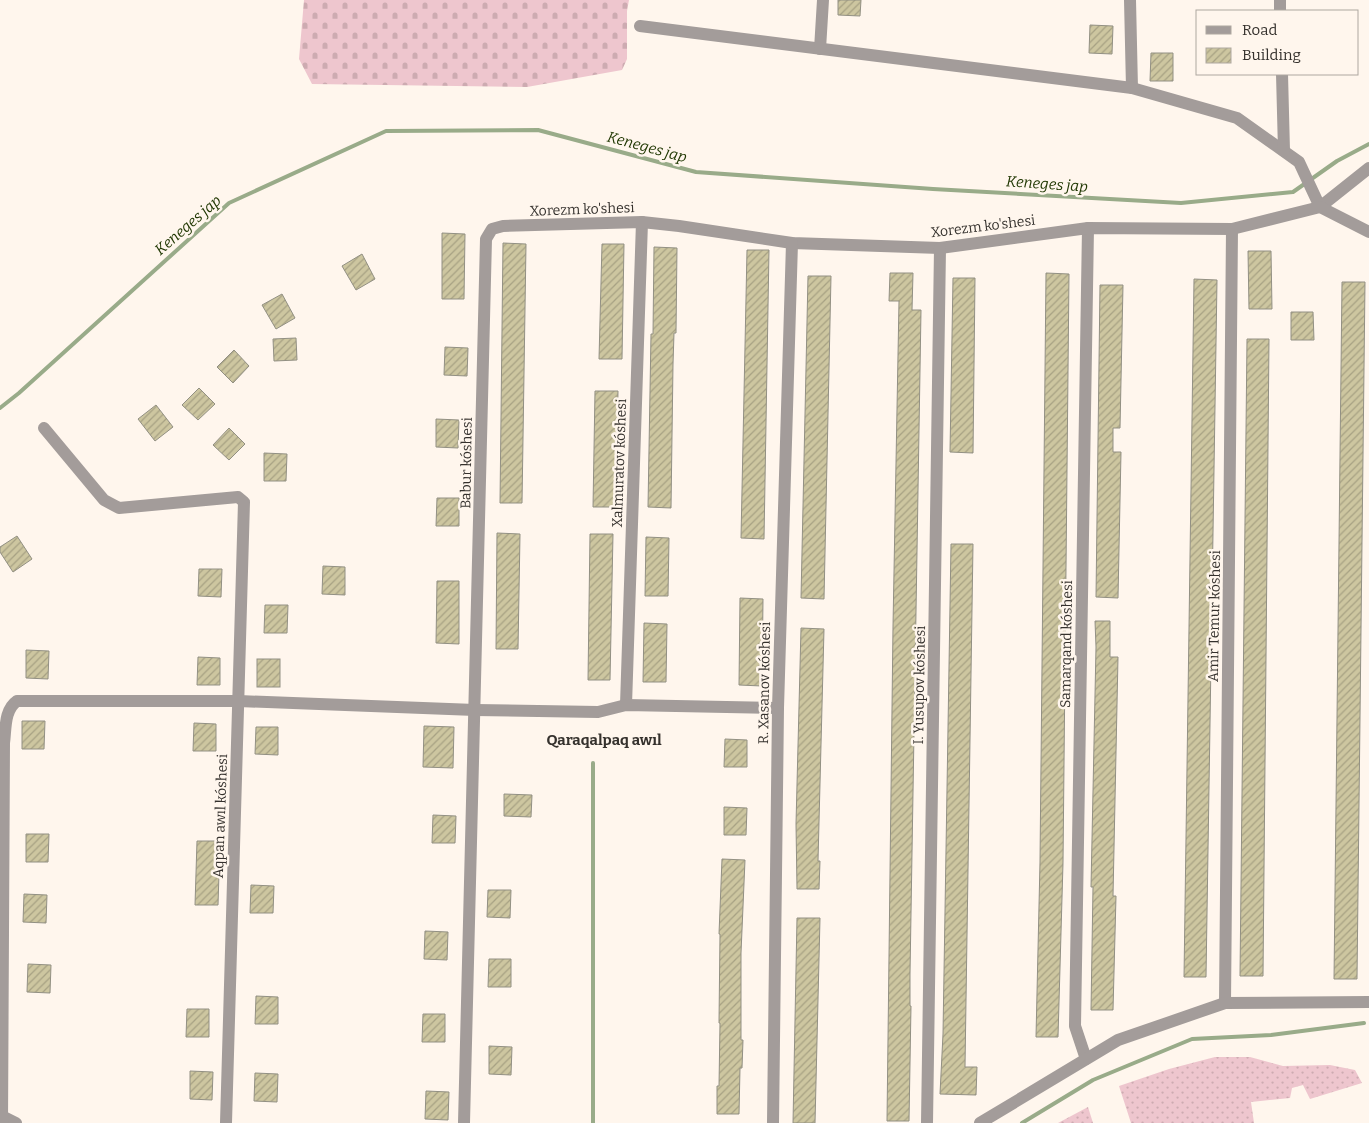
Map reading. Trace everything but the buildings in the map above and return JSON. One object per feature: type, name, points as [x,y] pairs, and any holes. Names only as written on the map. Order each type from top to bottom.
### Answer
[{"type":"street","points":[[820,49],[823,0]]},
{"type":"street","points":[[1130,0],[1132,88]]},
{"type":"street","points":[[640,26],[1132,88],[1237,118],[1299,162],[1320,207],[1369,232]]},
{"type":"street","points":[[1282,75],[1284,151]]},
{"type":"street","points":[[1320,207],[1369,168]]},
{"type":"street","name":"Xorezm ko'shesi","points":[[503,226],[642,222],[792,243],[940,248],[1088,228],[1232,229],[1320,207]]},
{"type":"street","name":"Xalmuratov kóshesi","points":[[626,705],[642,222]]},
{"type":"street","name":"Babur kóshesi","points":[[475,710],[486,239],[492,229],[503,226]]},
{"type":"street","name":"Samarqand kóshesi","points":[[1086,1059],[1075,1026],[1088,228]]},
{"type":"street","name":"Amir Temur kóshesi","points":[[1226,1003],[1232,229]]},
{"type":"street","name":"R. Xasanov kóshesi","points":[[773,1123],[778,708],[792,243]]},
{"type":"street","name":"I. Yusupov kóshesi","points":[[927,1123],[940,248]]},
{"type":"street","name":"Aqpan awıl kóshesi","points":[[44,428],[104,500],[119,508],[238,497],[244,502],[226,1123]]},
{"type":"street","points":[[16,1123],[2,1118],[4,743],[8,712],[11,705],[17,701],[239,701],[475,710],[598,712],[626,705],[778,708]]},
{"type":"street","points":[[464,1123],[475,710]]},
{"type":"street","points":[[980,1123],[1118,1040],[1226,1003],[1369,1002]]},
{"type":"green space","points":[[304,0],[629,0],[627,11],[627,59],[622,70],[527,87],[312,84],[299,59]]},
{"type":"green space","points":[[1215,1057],[1250,1057],[1283,1066],[1330,1065],[1355,1070],[1362,1083],[1310,1099],[1303,1085],[1292,1088],[1290,1098],[1251,1102],[1254,1123],[1131,1123],[1119,1086],[1169,1069]]},
{"type":"green space","points":[[1088,1107],[1093,1123],[1058,1123]]},
{"type":"waterway","name":"Keneges jap","points":[[0,408],[229,203],[386,131],[538,130],[696,172],[933,189],[1181,203],[1293,192],[1337,161],[1369,144]]},
{"type":"waterway","points":[[593,763],[593,1123]]},
{"type":"waterway","points":[[1022,1123],[1093,1080],[1192,1039],[1271,1035],[1364,1023]]},
{"type":"district","name":"Qaraqalpaq awıl","points":[[604,740]]}]
